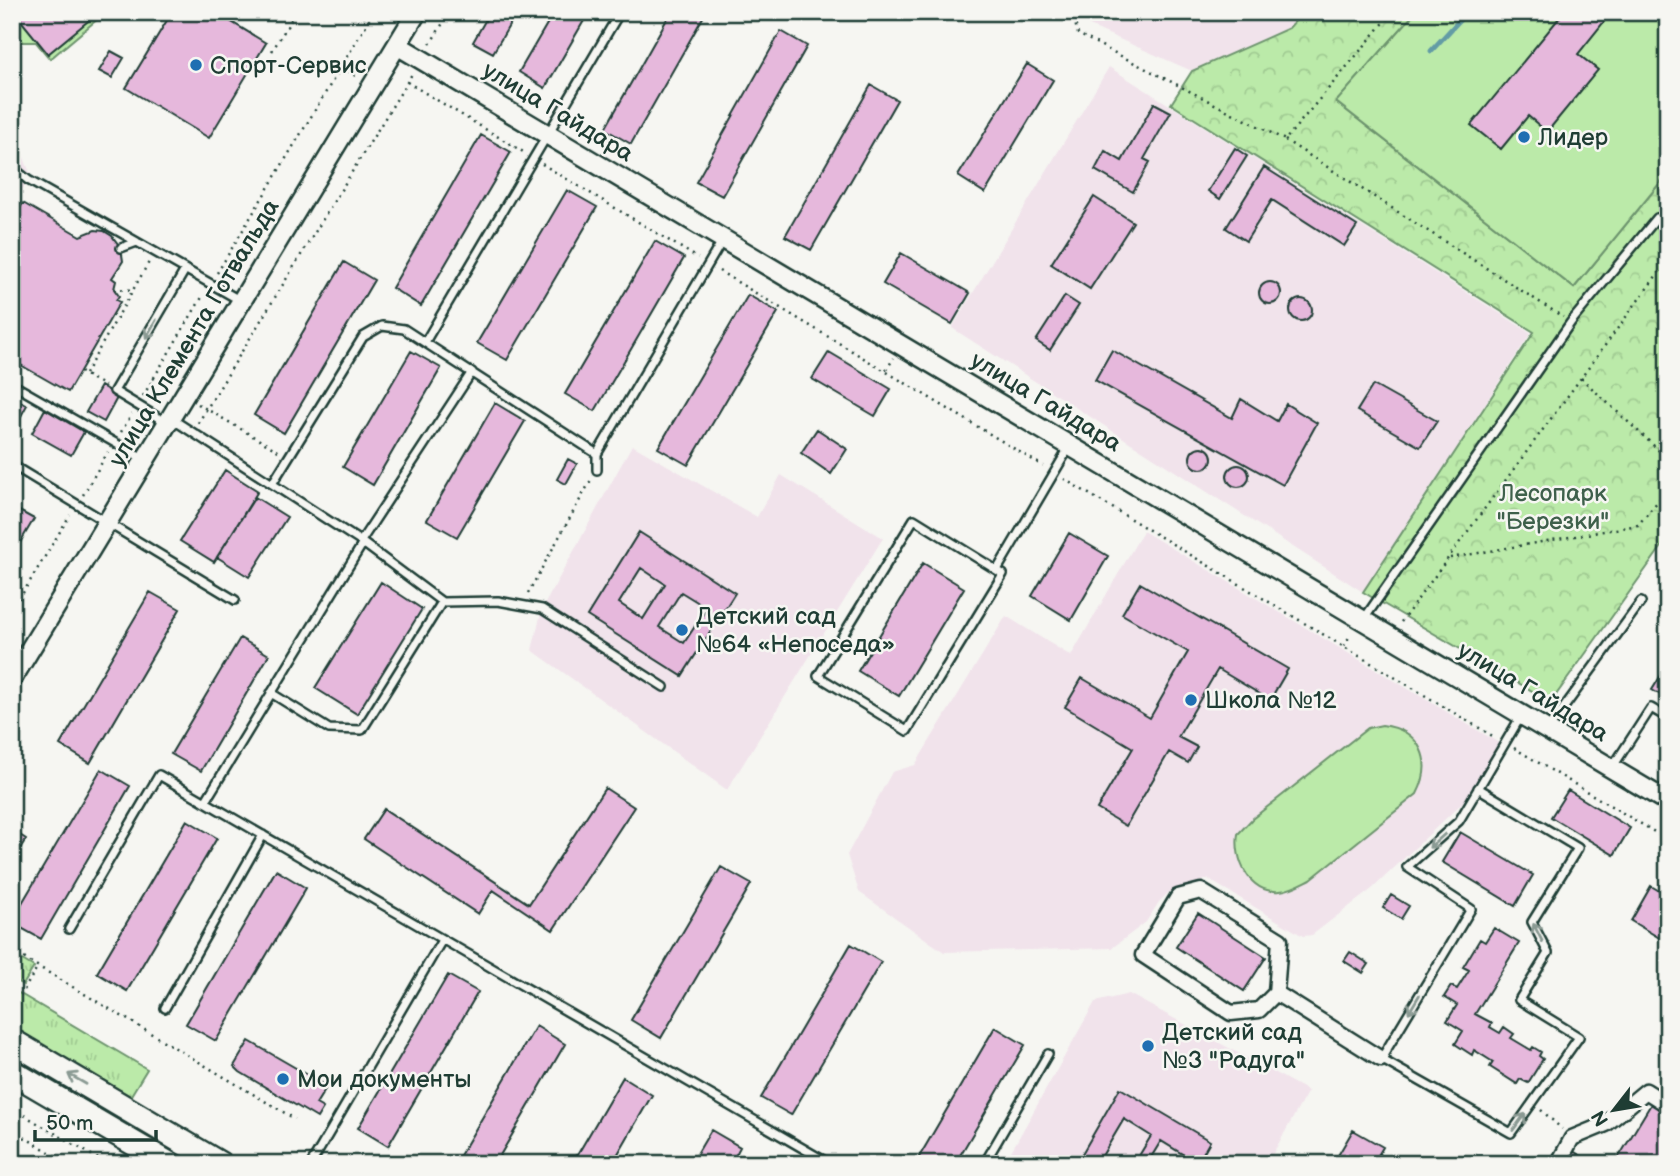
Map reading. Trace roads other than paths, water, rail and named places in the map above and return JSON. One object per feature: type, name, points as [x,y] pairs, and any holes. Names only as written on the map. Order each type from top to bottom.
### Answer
[{"type":"main road","points":[[12,1041],[220,1164]]},
{"type":"main road","points":[[12,1072],[169,1164]]},
{"type":"street","name":"улица Клемента Готвальда","points":[[12,680],[416,12]]},
{"type":"street","name":"улица Гайдара","points":[[397,45],[1523,713],[1668,802]]},
{"type":"street","points":[[1201,891],[1280,940],[1276,993],[1259,1010],[1231,1013],[1143,955],[1178,897],[1201,891]]},
{"type":"street","points":[[1276,993],[1381,1059]]},
{"type":"street","points":[[1558,1164],[1572,1138],[1606,1124],[1646,1091],[1668,1105]]},
{"type":"lane","points":[[425,342],[620,12]]},
{"type":"lane","points":[[12,167],[28,180],[242,301]]},
{"type":"lane","points":[[1364,620],[1571,322],[1657,218]]},
{"type":"lane","points":[[597,470],[597,454],[723,239]]},
{"type":"lane","points":[[121,248],[137,242]]},
{"type":"lane","points":[[185,270],[114,391],[192,432],[362,542],[442,602],[498,601],[542,609],[664,687]]},
{"type":"lane","points":[[272,484],[363,337],[382,326],[404,328],[597,454]]},
{"type":"lane","points":[[205,802],[362,542],[472,372]]},
{"type":"lane","points":[[12,384],[146,460]]},
{"type":"lane","points":[[997,570],[1070,445]]},
{"type":"lane","points":[[12,465],[235,600]]},
{"type":"lane","points":[[914,519],[997,570],[1003,574],[906,731],[818,676],[914,519]]},
{"type":"lane","points":[[271,693],[329,729],[362,730],[442,602]]},
{"type":"lane","points":[[1549,729],[1641,602]]},
{"type":"lane","points":[[1612,768],[1651,708],[1668,719]]},
{"type":"lane","points":[[1478,788],[1578,848],[1532,922],[1548,953],[1519,1000],[1579,1037],[1511,1133],[1381,1059],[1471,909],[1407,867],[1458,821],[1523,713]]},
{"type":"lane","points":[[69,929],[159,775],[830,1164]]},
{"type":"lane","points":[[165,1008],[263,835]]},
{"type":"lane","points":[[311,1164],[442,940]]},
{"type":"lane","points":[[984,1164],[1048,1054]]},
{"type":"waterway","points":[[1431,51],[1467,12]]},
{"type":"place","name":"Спорт-Сервис","points":[[196,65]]},
{"type":"place","name":"Лидер","points":[[1524,137]]},
{"type":"place","name":"Детский сад №64 «Непоседа»","points":[[682,630]]},
{"type":"place","name":"Школа №12","points":[[1191,700]]},
{"type":"place","name":"Детский сад №3 \"Радуга\"","points":[[1148,1046]]},
{"type":"place","name":"Мои документы","points":[[283,1079]]},
{"type":"park label","name":"Лесопарк \"Березки\"","points":[[1553,507]]}]
